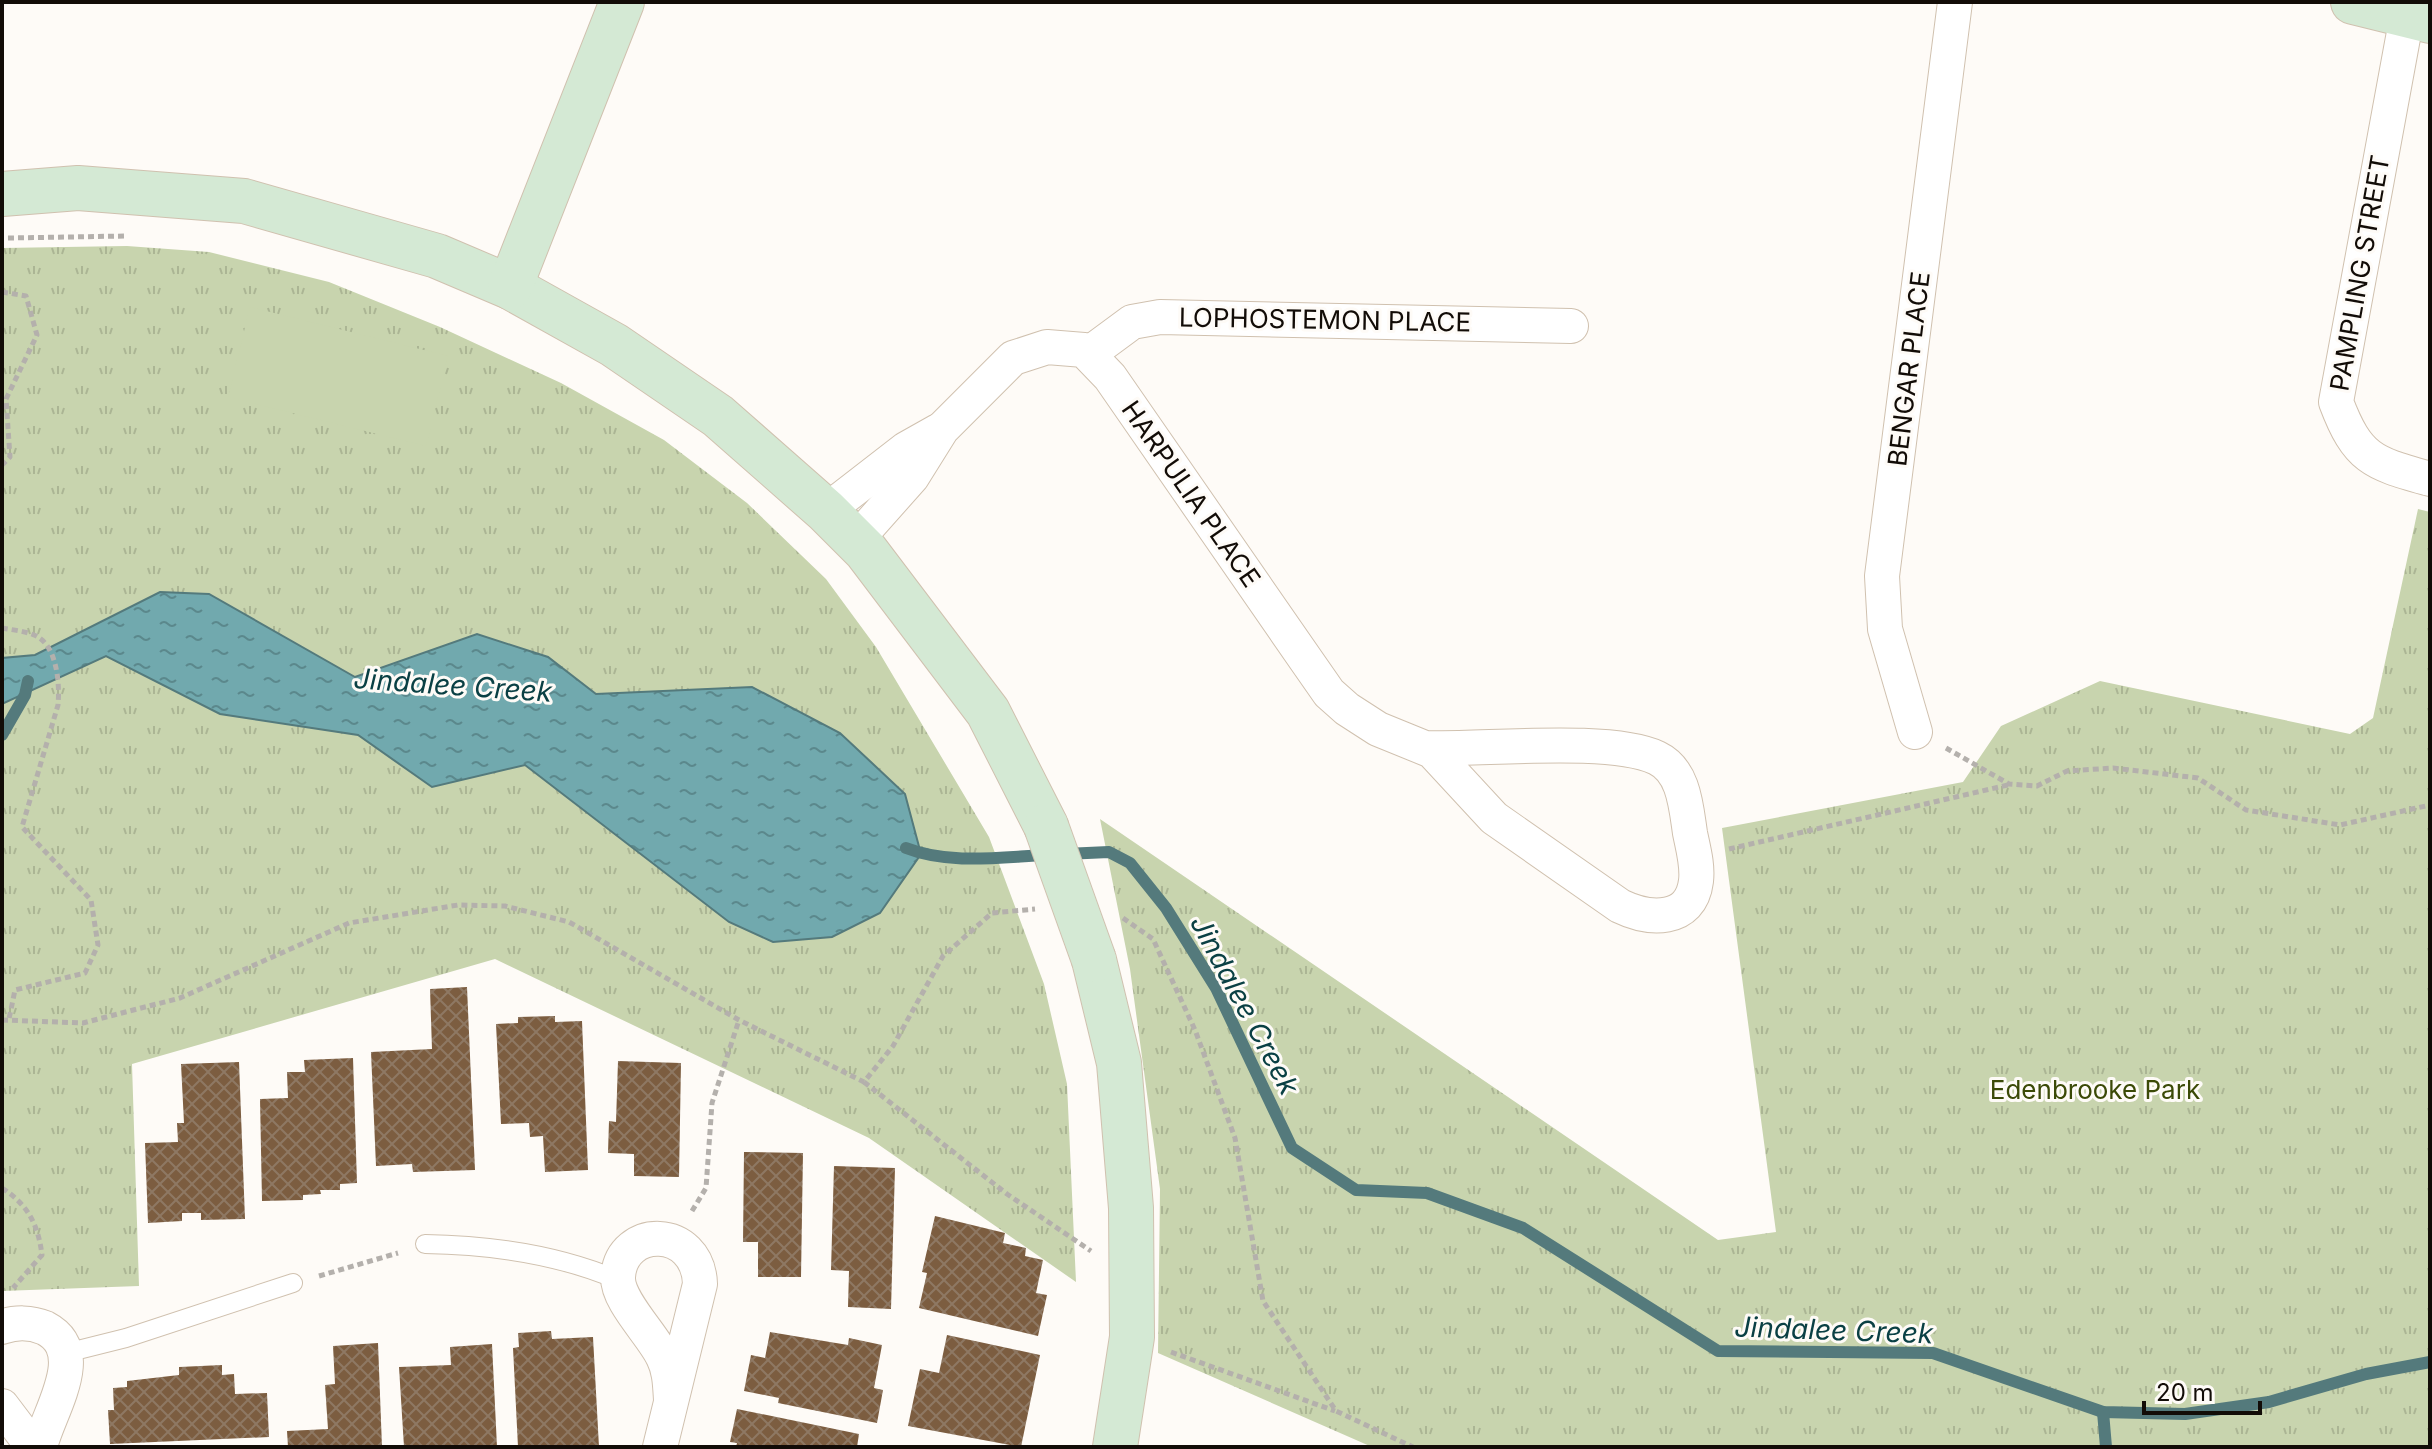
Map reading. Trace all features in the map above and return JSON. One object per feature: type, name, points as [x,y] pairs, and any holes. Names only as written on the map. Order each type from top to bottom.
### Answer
[{"type":"street","points":[[510,287],[622,2]]},
{"type":"street","name":"BENGAR PLACE","points":[[1915,732],[1885,629],[1882,576],[1955,2]]},
{"type":"street","points":[[2353,2],[2419,18]]},
{"type":"street","name":"PAMPLING STREET","points":[[2419,18],[2336,402],[2350,438],[2381,465],[2430,479]]},
{"type":"street","points":[[2,194],[78,188],[244,201],[437,256],[510,287],[614,345],[718,416],[841,526],[988,712],[1046,826],[1094,960],[1119,1063],[1131,1208],[1132,1337],[1115,1447]]},
{"type":"street","name":"LOPHOSTEMON PLACE","points":[[1090,353],[1132,322],[1160,317],[1571,326]]},
{"type":"street","points":[[841,526],[906,449],[942,429],[995,374],[1020,355],[1056,346],[1090,353]]},
{"type":"street","name":"HARPULIA PLACE","points":[[1090,353],[1329,693],[1362,720],[1426,748],[1440,758],[1494,818],[1620,906],[1639,915],[1669,915],[1687,904],[1696,879],[1680,784],[1670,767],[1656,757],[1598,748],[1426,748]]},
{"type":"street","points":[[660,1447],[700,1284],[695,1259],[673,1241],[653,1239],[639,1244],[621,1265],[618,1280],[623,1296],[663,1357],[671,1400]]},
{"type":"street","points":[[4,1312],[25,1323],[45,1328],[62,1343],[66,1353],[64,1376],[40,1447]]},
{"type":"street","points":[[2,1406],[33,1447]]},
{"type":"lane","points":[[425,1244],[467,1245],[573,1261],[618,1280]]},
{"type":"lane","points":[[66,1353],[126,1338],[293,1283]]},
{"type":"path","points":[[2,239],[128,236]]},
{"type":"path","points":[[2,292],[26,296],[37,335],[6,399],[10,457],[2,465]]},
{"type":"path","points":[[2,628],[36,635],[48,645],[60,685],[58,705],[22,827],[91,900],[98,945],[85,973],[15,990],[9,1019]]},
{"type":"path","points":[[1915,732],[2009,784]]},
{"type":"path","points":[[1694,857],[2009,784],[2037,786],[2067,771],[2113,768],[2198,778],[2246,810],[2340,825],[2430,805]]},
{"type":"path","points":[[2,1020],[83,1023],[167,1002],[349,923],[458,905],[505,906],[569,922],[739,1020],[864,1082],[1007,1194],[1091,1251]]},
{"type":"path","points":[[864,1082],[893,1046],[943,956],[992,913],[1039,908]]},
{"type":"path","points":[[1111,910],[1153,939],[1195,1030],[1235,1138],[1263,1301],[1336,1411]]},
{"type":"path","points":[[673,1241],[706,1188],[712,1103],[739,1020]]},
{"type":"path","points":[[2,1188],[20,1199],[38,1227],[42,1255],[4,1312]]},
{"type":"path","points":[[293,1283],[425,1244]]},
{"type":"path","points":[[1166,1350],[1336,1411],[1413,1447]]},
{"type":"green space","points":[[127,246],[209,252],[329,282],[440,327],[561,383],[664,440],[747,503],[826,579],[876,647],[989,837],[1044,984],[1067,1084],[1076,1282],[869,1138],[495,959],[132,1064],[139,1286],[2,1291],[2,248]]},
{"type":"green space","points":[[250,307],[448,356],[426,446],[228,397]]},
{"type":"green space","name":"Edenbrooke Park","points":[[2418,509],[2430,512],[2430,1447],[1372,1447],[1158,1353],[1160,1189],[1130,969],[1100,819],[1718,1240],[1776,1232],[1722,828],[1963,782],[2001,726],[2100,681],[2350,734],[2373,718]]},
{"type":"water","points":[[160,592],[209,594],[355,677],[477,634],[548,657],[596,694],[752,687],[840,733],[905,794],[921,854],[880,913],[832,937],[773,942],[729,922],[525,765],[432,787],[358,735],[220,714],[106,656],[2,704],[2,658],[35,655]]},
{"type":"building","points":[[467,987],[475,1170],[413,1172],[412,1164],[376,1166],[371,1052],[432,1049],[430,989]]},
{"type":"building","points":[[555,1016],[555,1022],[582,1021],[588,1170],[545,1172],[543,1136],[530,1137],[529,1123],[501,1124],[496,1024],[518,1023],[518,1017]]},
{"type":"building","points":[[353,1058],[357,1183],[340,1184],[340,1190],[320,1190],[321,1194],[303,1195],[303,1200],[262,1201],[260,1099],[288,1098],[287,1072],[305,1072],[304,1060]]},
{"type":"building","points":[[618,1061],[681,1063],[679,1177],[634,1176],[634,1154],[608,1153],[609,1121],[616,1122]]},
{"type":"building","points":[[239,1062],[245,1219],[201,1220],[201,1213],[182,1213],[182,1221],[148,1223],[145,1143],[178,1142],[177,1123],[184,1123],[181,1064]]},
{"type":"building","points":[[744,1152],[803,1153],[801,1277],[758,1277],[758,1242],[743,1242]]},
{"type":"building","points":[[834,1166],[895,1168],[891,1309],[848,1307],[849,1271],[831,1270]]},
{"type":"building","points":[[935,1216],[1005,1233],[1003,1243],[1026,1248],[1025,1256],[1043,1260],[1036,1293],[1047,1295],[1038,1336],[919,1308],[927,1273],[922,1272]]},
{"type":"building","points":[[551,1331],[552,1339],[593,1337],[599,1447],[518,1447],[513,1348],[519,1347],[518,1333]]},
{"type":"building","points":[[770,1332],[848,1345],[849,1338],[882,1345],[874,1388],[883,1390],[877,1423],[778,1403],[779,1398],[744,1391],[751,1355],[765,1358]]},
{"type":"building","points":[[947,1335],[1040,1355],[1021,1447],[908,1426],[920,1369],[939,1373]]},
{"type":"building","points":[[378,1343],[382,1447],[288,1447],[287,1431],[328,1429],[325,1385],[335,1384],[333,1346]]},
{"type":"building","points":[[492,1344],[497,1447],[404,1447],[399,1367],[451,1365],[450,1347]]},
{"type":"building","points":[[222,1365],[222,1375],[234,1374],[235,1394],[267,1393],[269,1437],[110,1444],[108,1410],[114,1410],[113,1388],[127,1387],[127,1381],[179,1375],[179,1367]]},
{"type":"building","points":[[737,1409],[859,1434],[857,1447],[736,1447],[737,1443],[730,1442]]},
{"type":"waterway","points":[[2,735],[25,695],[28,681]]},
{"type":"waterway","name":"Jindalee Creek","points":[[906,848],[957,858],[1046,855]]},
{"type":"waterway","name":"Jindalee Creek","points":[[1065,854],[1109,852],[1130,863],[1166,908],[1216,988],[1292,1148],[1356,1190],[1427,1193],[1523,1228],[1718,1351],[1933,1353],[2103,1412],[2185,1414],[2269,1402],[2366,1374],[2430,1362]]},
{"type":"waterway","points":[[2103,1412],[2106,1447]]}]
